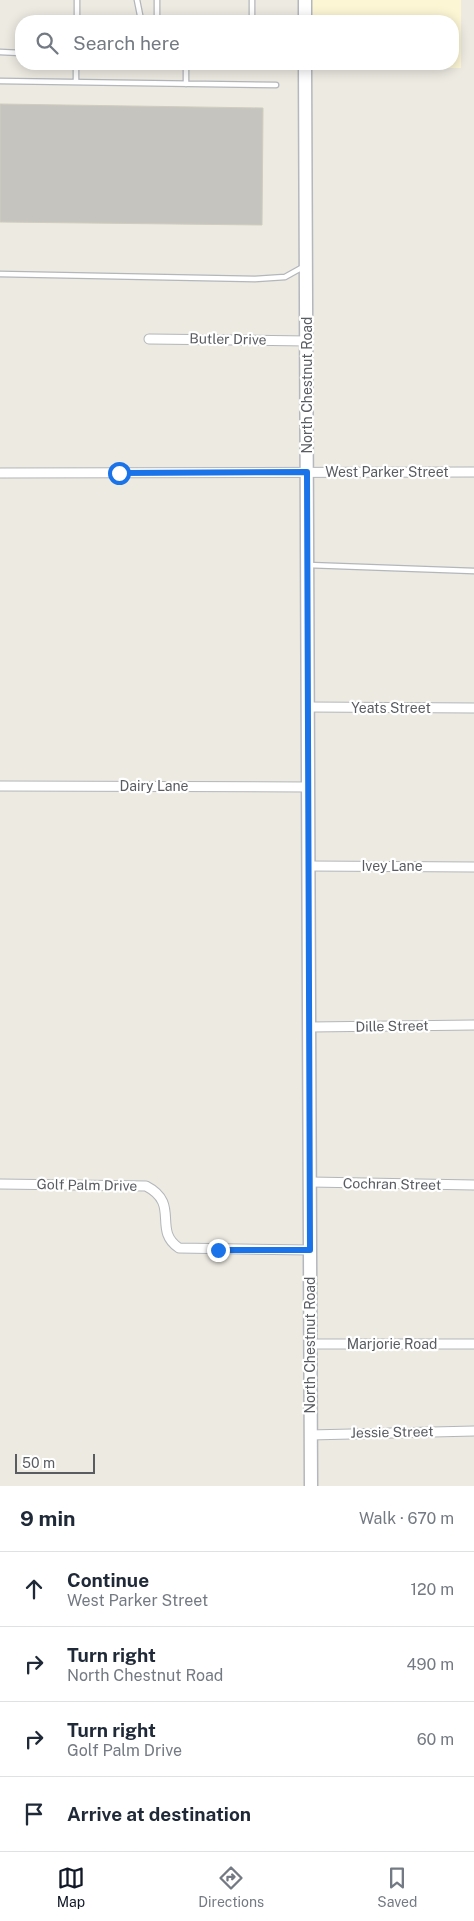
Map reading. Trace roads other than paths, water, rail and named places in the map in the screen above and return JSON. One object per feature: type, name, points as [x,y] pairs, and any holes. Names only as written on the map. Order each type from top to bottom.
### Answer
[{"type":"street","points":[[305,0],[305,15]]},
{"type":"street","name":"North Chestnut Road","points":[[305,70],[311,1027],[311,1486]]},
{"type":"street","name":"Butler Drive","points":[[149,339],[307,341]]},
{"type":"street","name":"West Parker Street","points":[[0,473],[474,472]]},
{"type":"street","name":"Yeats Street","points":[[308,708],[474,708]]},
{"type":"street","name":"Dairy Lane","points":[[0,786],[309,787]]},
{"type":"street","name":"Ivey Lane","points":[[309,866],[474,867]]},
{"type":"street","name":"Dille Street","points":[[311,1027],[474,1025]]},
{"type":"street","name":"Cochran Street","points":[[311,1182],[474,1185]]},
{"type":"street","name":"Golf Palm Drive","points":[[0,1184],[146,1186],[161,1196],[164,1203],[168,1237],[179,1248],[310,1250]]},
{"type":"street","name":"Marjorie Road","points":[[310,1344],[474,1344]]},
{"type":"street","name":"Jessie Street","points":[[310,1435],[474,1431]]},
{"type":"lane","points":[[76,15],[77,0]]},
{"type":"lane","points":[[157,0],[157,15]]},
{"type":"lane","points":[[252,0],[252,15]]},
{"type":"lane","points":[[136,1],[140,15]]},
{"type":"lane","points":[[0,52],[15,53]]},
{"type":"lane","points":[[76,70],[76,82]]},
{"type":"lane","points":[[186,70],[186,84]]},
{"type":"lane","points":[[0,81],[276,85]]},
{"type":"lane","points":[[0,274],[255,279],[285,276],[306,264]]},
{"type":"lane","points":[[307,565],[474,571]]}]
